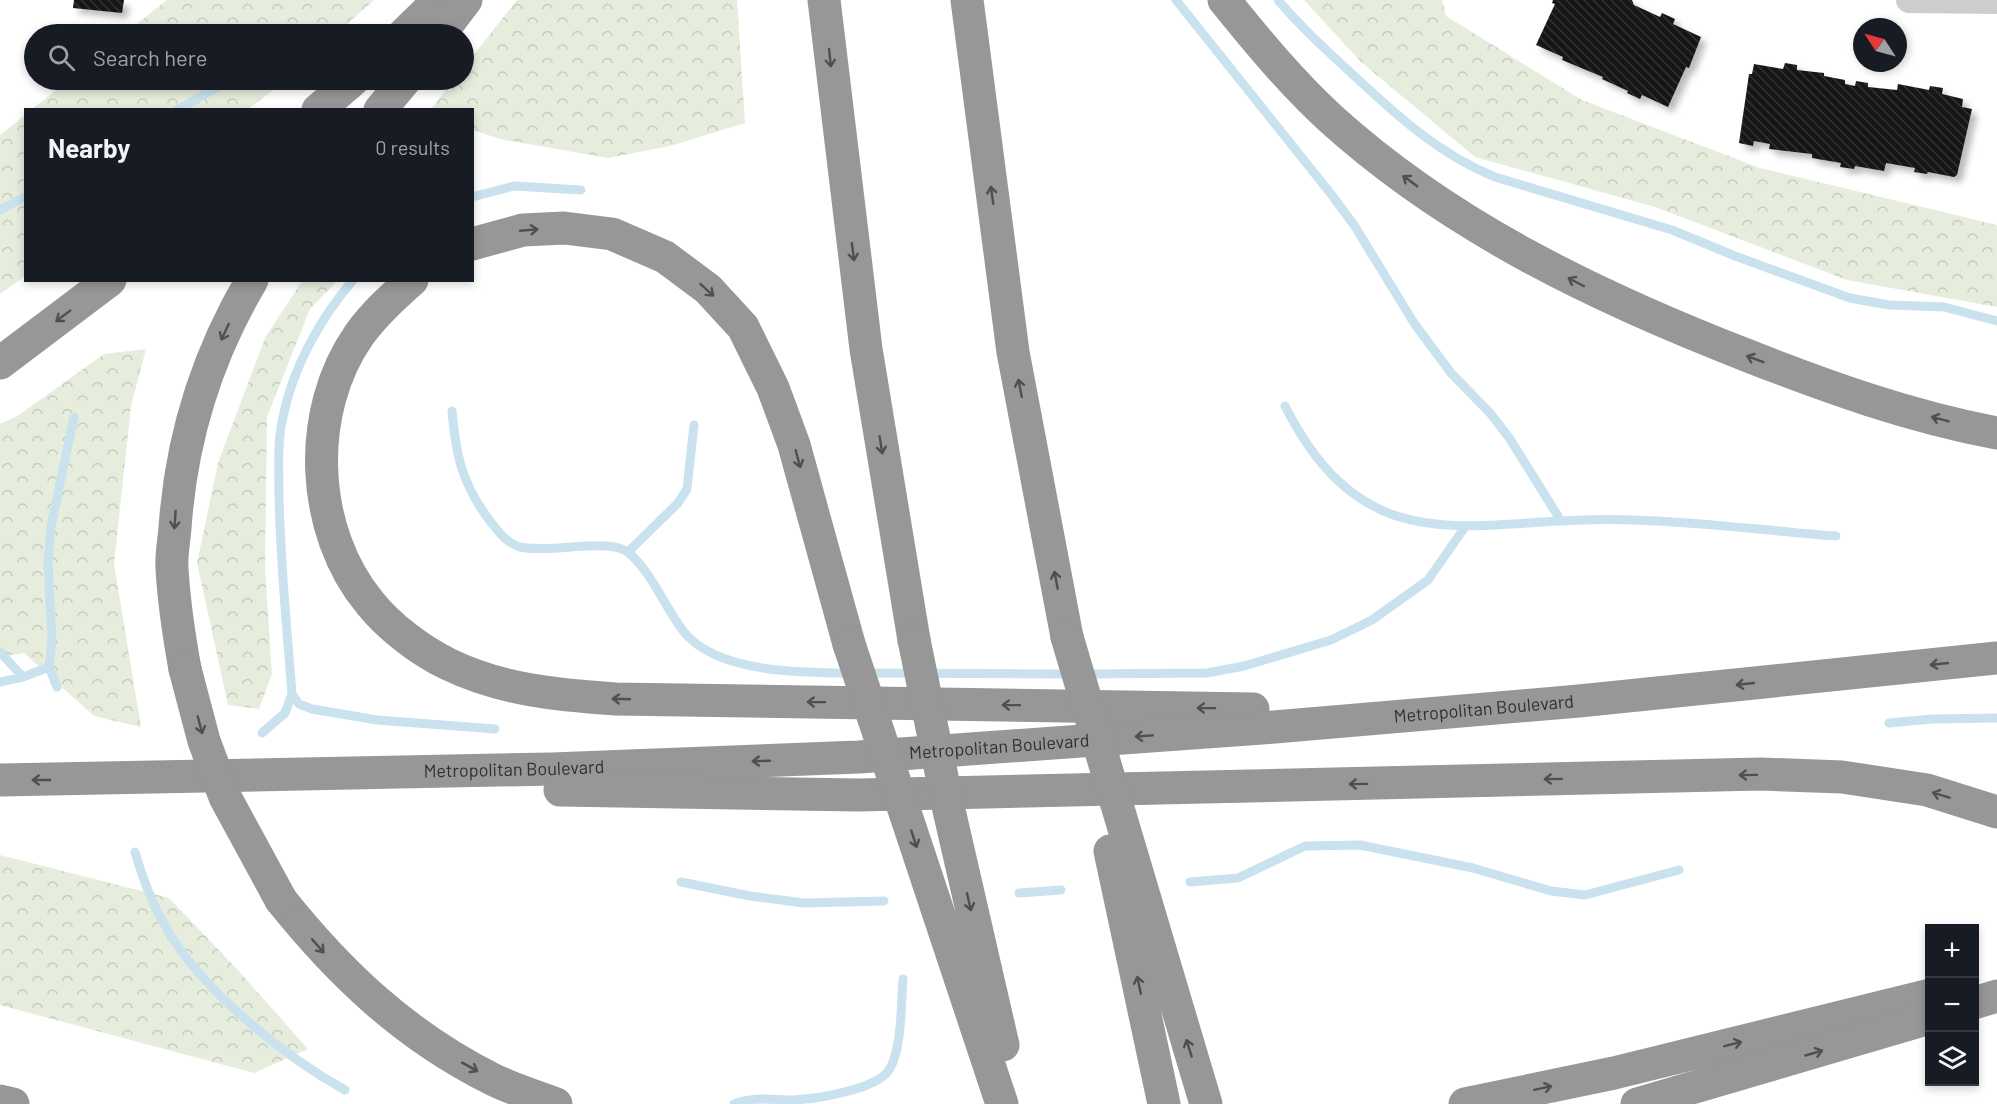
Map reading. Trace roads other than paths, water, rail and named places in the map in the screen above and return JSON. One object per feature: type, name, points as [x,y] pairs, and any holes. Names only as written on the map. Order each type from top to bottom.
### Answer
[{"type":"highway","points":[[414,24],[439,0]]},
{"type":"highway","points":[[448,24],[466,0]]},
{"type":"highway","points":[[824,0],[866,349],[914,640],[948,806],[1016,1104]]},
{"type":"highway","points":[[967,0],[1013,352],[1066,637],[1164,1104]]},
{"type":"highway","points":[[1224,0],[1265,51],[1331,118],[1409,181],[1501,241],[1593,290],[1704,339],[1839,391],[1997,433]]},
{"type":"highway","points":[[320,108],[341,90]]},
{"type":"highway","points":[[382,108],[397,90]]},
{"type":"highway","points":[[474,243],[523,230],[564,228],[612,234],[665,257],[715,297],[743,327],[773,388],[794,445],[849,644],[1002,1104]]},
{"type":"highway","points":[[0,363],[107,282]]},
{"type":"highway","points":[[251,282],[224,333],[206,378],[191,426],[177,496],[172,567],[185,669],[204,741],[225,797],[281,900],[345,975],[405,1026],[433,1046],[493,1080],[556,1104]]},
{"type":"highway","points":[[410,282],[388,301],[358,336],[339,373],[325,417],[321,462],[328,514],[342,559],[370,603],[406,636],[447,663],[501,684],[556,695],[616,699],[1262,709],[1579,701]]},
{"type":"highway","points":[[1066,637],[1206,1104]]},
{"type":"highway","name":"Metropolitan Boulevard","points":[[0,780],[552,769],[859,757],[1262,728],[1579,701],[1997,658]]},
{"type":"highway","points":[[82,780],[859,795],[1761,774],[1842,777],[1927,790],[1997,812]]},
{"type":"highway","points":[[1979,983],[1997,978]]},
{"type":"highway","points":[[1465,1104],[1614,1073],[1925,996]]},
{"type":"highway","points":[[1979,1001],[1997,996]]},
{"type":"highway","points":[[1637,1104],[1925,1019]]},
{"type":"highway","points":[[0,1101],[14,1104]]},
{"type":"street","points":[[1909,0],[1997,1]]},
{"type":"waterway","points":[[1176,0],[1354,225],[1414,323],[1451,373],[1490,413],[1510,439],[1561,521]]},
{"type":"waterway","points":[[1278,0],[1322,46],[1400,117],[1454,157],[1474,168],[1495,177],[1672,230],[1735,256],[1850,298],[1889,305],[1944,307],[1997,321]]},
{"type":"waterway","points":[[181,108],[212,90]]},
{"type":"waterway","points":[[474,196],[514,186],[581,190]]},
{"type":"waterway","points":[[0,210],[24,197]]},
{"type":"waterway","points":[[262,733],[285,713],[292,694],[280,519],[279,455],[283,417],[294,380],[309,344],[351,282]]},
{"type":"waterway","points":[[1285,406],[1318,459],[1355,495],[1393,515],[1435,524],[1480,526],[1579,520],[1633,520],[1836,536]]},
{"type":"waterway","points":[[452,411],[458,456],[467,482],[490,521],[511,543],[535,549],[584,546],[619,548],[629,553],[645,571],[684,632],[699,646],[717,656],[762,668],[852,673]]},
{"type":"waterway","points":[[57,687],[49,667],[52,640],[48,563],[51,526],[74,417]]},
{"type":"waterway","points":[[628,552],[678,503],[687,489],[694,425]]},
{"type":"waterway","points":[[1085,674],[1207,673],[1244,666],[1331,640],[1372,620],[1428,580],[1465,527]]},
{"type":"waterway","points":[[0,652],[23,677]]},
{"type":"waterway","points":[[0,682],[23,677],[49,667]]},
{"type":"waterway","points":[[866,673],[1071,674]]},
{"type":"waterway","points":[[292,694],[299,704],[312,709],[377,720],[495,729]]},
{"type":"waterway","points":[[1889,723],[1932,719],[1997,718]]},
{"type":"waterway","points":[[1190,882],[1238,878],[1305,846],[1360,845],[1473,868],[1551,891],[1585,895],[1679,870]]},
{"type":"waterway","points":[[135,852],[147,889],[159,915],[179,948],[198,972],[244,1018],[269,1039],[345,1090]]},
{"type":"waterway","points":[[681,882],[750,896],[804,903],[884,901]]},
{"type":"waterway","points":[[1019,893],[1061,890]]},
{"type":"waterway","points":[[734,1104],[756,1099],[815,1098],[859,1088],[882,1077],[889,1070],[896,1051],[903,979]]}]
